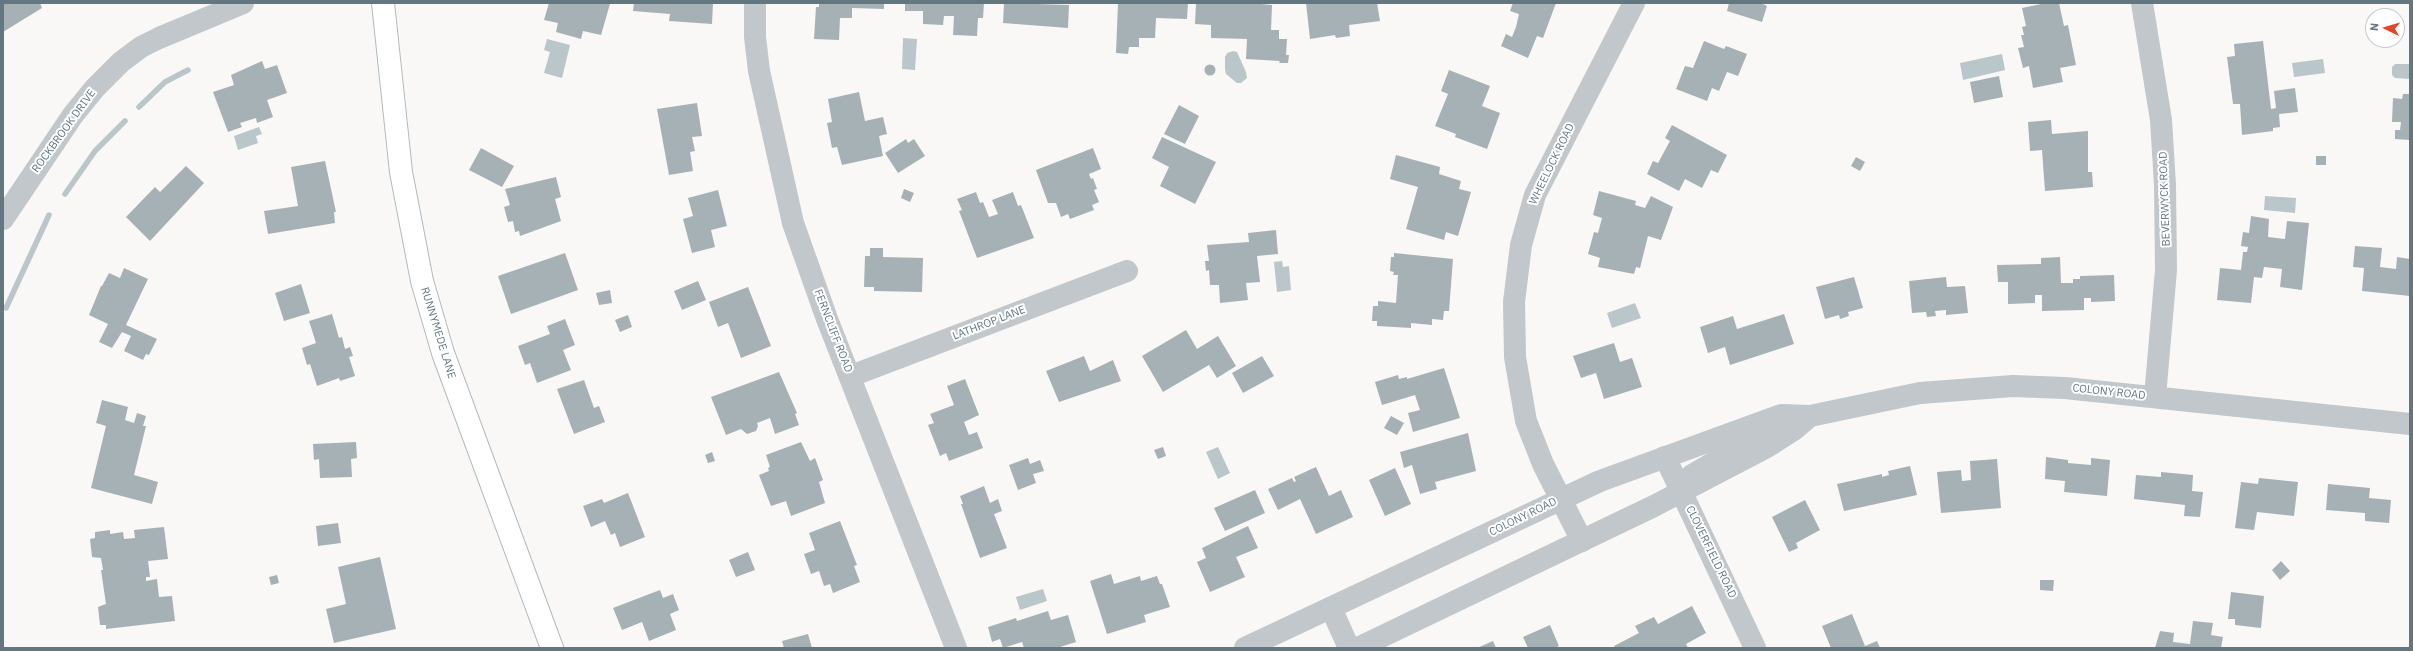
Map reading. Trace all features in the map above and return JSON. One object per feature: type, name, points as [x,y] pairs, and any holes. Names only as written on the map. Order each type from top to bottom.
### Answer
[{"type":"main road","name":"RUNNYMEDE LANE","points":[[383,3],[401,172],[422,281],[445,360],[552,648]]},
{"type":"street","name":"ROCKBROOK DRIVE","points":[[3,219],[76,110],[121,62],[142,47],[159,38],[244,3]]},
{"type":"street","name":"FERNCLIFF ROAD","points":[[755,3],[755,37],[758,71],[791,217],[956,648]]},
{"type":"street","name":"WHEELOCK ROAD","points":[[1582,541],[1533,440],[1526,421],[1518,380],[1513,322],[1517,267],[1528,217],[1543,176],[1634,3]]},
{"type":"street","name":"BEVERWYCK ROAD","points":[[2142,3],[2160,115],[2165,185],[2166,270],[2155,397]]},
{"type":"street","name":"LATHROP LANE","points":[[851,376],[1127,271]]},
{"type":"street","name":"COLONY ROAD","points":[[1245,648],[1561,498],[1600,481],[1773,417],[1787,414],[1810,416],[1892,398],[1977,387],[2065,388],[2410,424]]},
{"type":"street","name":"COLONY ROAD","points":[[1358,648],[1582,541],[1681,491],[1767,446],[1795,429],[1810,416]]},
{"type":"street","name":"CLOVERFIELD ROAD","points":[[1665,457],[1755,648]]},
{"type":"street","points":[[1331,608],[1349,648]]},
{"type":"shaded area","points":[[903,38],[917,39],[915,70],[902,69]]},
{"type":"shaded area","points":[[547,39],[570,45],[562,78],[544,73],[550,52],[544,50]]},
{"type":"shaded area","points":[[1233,51],[1237,52],[1246,72],[1247,78],[1241,83],[1237,83],[1226,74],[1225,70],[1225,57],[1227,53]]},
{"type":"shaded area","points":[[2002,54],[2005,70],[1963,80],[1960,63]]},
{"type":"shaded area","points":[[2323,59],[2325,73],[2294,77],[2292,63]]},
{"type":"shaded area","points":[[2395,64],[2410,64],[2410,79],[2395,78],[2392,75],[2392,67]]},
{"type":"shaded area","points":[[259,127],[262,134],[256,136],[258,143],[238,150],[234,136]]},
{"type":"shaded area","points":[[2265,196],[2296,198],[2295,213],[2264,210]]},
{"type":"shaded area","points":[[1282,261],[1283,267],[1289,266],[1291,290],[1277,292],[1274,262]]},
{"type":"shaded area","points":[[1635,303],[1641,318],[1612,328],[1607,313]]},
{"type":"shaded area","points":[[1218,447],[1230,473],[1218,479],[1206,452]]},
{"type":"shaded area","points":[[1043,589],[1047,601],[1020,610],[1016,597]]},
{"type":"building","points":[[3,3],[40,3],[42,8],[3,32]]},
{"type":"building","points":[[549,3],[610,4],[601,35],[583,31],[581,39],[556,32],[558,23],[544,20]]},
{"type":"building","points":[[634,3],[713,3],[712,24],[669,21],[670,14],[633,11]]},
{"type":"building","points":[[819,3],[884,3],[884,9],[852,8],[852,18],[840,18],[839,40],[814,39],[816,7],[819,7]]},
{"type":"building","points":[[905,3],[984,3],[983,18],[978,18],[977,36],[953,35],[954,16],[944,16],[943,25],[923,24],[923,11],[905,11]]},
{"type":"building","points":[[1004,3],[1069,5],[1068,28],[1003,23]]},
{"type":"building","points":[[1118,3],[1188,3],[1187,19],[1156,18],[1155,38],[1139,38],[1139,47],[1129,47],[1128,54],[1116,53]]},
{"type":"building","points":[[1196,3],[1250,3],[1272,5],[1271,30],[1279,30],[1279,39],[1287,39],[1286,55],[1289,55],[1288,63],[1279,63],[1280,61],[1246,59],[1247,39],[1211,38],[1211,25],[1195,24]]},
{"type":"building","points":[[1306,3],[1377,3],[1380,21],[1349,25],[1350,36],[1336,38],[1335,35],[1310,39]]},
{"type":"building","points":[[1513,3],[1556,3],[1543,38],[1537,36],[1528,58],[1501,46],[1506,34],[1512,37],[1516,27],[1519,14],[1510,11]]},
{"type":"building","points":[[1729,3],[1761,3],[1767,6],[1762,22],[1727,11]]},
{"type":"building","points":[[2046,3],[2059,3],[2064,26],[2068,25],[2076,65],[2060,68],[2063,82],[2033,88],[2029,66],[2023,68],[2018,48],[2024,47],[2021,35],[2024,35],[2022,27],[2026,26],[2022,8]]},
{"type":"building","points":[[1704,41],[1724,49],[1726,46],[1747,54],[1738,76],[1727,72],[1719,91],[1712,88],[1707,101],[1676,89],[1685,66],[1693,68]]},
{"type":"building","points":[[2263,41],[2271,109],[2276,108],[2274,91],[2295,88],[2298,112],[2279,114],[2280,127],[2273,128],[2273,131],[2242,135],[2240,104],[2233,104],[2227,57],[2235,56],[2234,44]]},
{"type":"building","points":[[262,61],[265,69],[277,65],[287,93],[267,100],[273,117],[257,123],[256,118],[240,123],[242,127],[228,132],[213,92],[234,85],[231,75]]},
{"type":"building","points":[[1208,65],[1212,65],[1214,66],[1214,74],[1208,75],[1205,72],[1205,68]]},
{"type":"building","points":[[1449,70],[1490,86],[1482,106],[1500,113],[1487,149],[1455,137],[1456,134],[1435,126],[1448,94],[1441,91]]},
{"type":"building","points":[[1999,76],[2003,97],[1974,103],[1970,82]]},
{"type":"building","points":[[859,92],[865,121],[883,117],[887,134],[879,136],[883,156],[842,165],[837,147],[832,148],[827,123],[832,122],[828,99]]},
{"type":"building","points":[[2403,94],[2410,94],[2410,140],[2395,139],[2395,130],[2400,130],[2401,122],[2392,122],[2393,98],[2402,99]]},
{"type":"building","points":[[697,103],[702,136],[692,137],[695,151],[690,152],[693,171],[669,175],[657,109]]},
{"type":"building","points":[[1179,105],[1199,116],[1185,144],[1164,134]]},
{"type":"building","points":[[2051,120],[2052,134],[2088,131],[2088,172],[2092,172],[2093,187],[2045,191],[2042,150],[2030,151],[2028,122]]},
{"type":"building","points":[[1672,125],[1727,155],[1718,173],[1711,170],[1702,188],[1685,179],[1679,191],[1647,174],[1653,161],[1658,163],[1670,141],[1665,138]]},
{"type":"building","points":[[1162,137],[1216,162],[1195,204],[1160,186],[1169,167],[1152,158]]},
{"type":"building","points":[[906,139],[908,143],[914,139],[925,156],[898,173],[885,153]]},
{"type":"building","points":[[481,148],[514,166],[502,187],[469,170]]},
{"type":"building","points":[[1093,148],[1101,169],[1089,174],[1091,179],[1093,178],[1097,189],[1094,190],[1099,202],[1092,205],[1094,210],[1070,219],[1068,214],[1061,217],[1056,203],[1048,203],[1036,170]]},
{"type":"building","points":[[1396,155],[1440,167],[1439,174],[1461,181],[1459,189],[1471,192],[1458,236],[1446,232],[1444,240],[1406,229],[1418,187],[1390,179]]},
{"type":"building","points":[[2316,156],[2326,156],[2326,165],[2316,165]]},
{"type":"building","points":[[1856,157],[1865,162],[1860,171],[1851,166]]},
{"type":"building","points":[[325,161],[336,212],[334,212],[335,223],[268,234],[264,211],[298,206],[291,167]]},
{"type":"building","points":[[186,166],[204,183],[150,241],[126,217],[155,187],[160,192]]},
{"type":"building","points":[[556,177],[561,197],[555,199],[561,221],[520,236],[519,231],[515,232],[513,221],[508,222],[504,207],[510,205],[505,189]]},
{"type":"building","points":[[904,189],[914,193],[910,202],[901,198]]},
{"type":"building","points":[[718,190],[727,226],[711,230],[715,247],[692,253],[683,219],[693,216],[688,198]]},
{"type":"building","points":[[1599,191],[1636,201],[1635,205],[1645,208],[1651,196],[1673,207],[1661,240],[1648,236],[1640,268],[1636,267],[1634,274],[1598,267],[1600,258],[1588,254],[1594,232],[1598,233],[1602,218],[1593,215]]},
{"type":"building","points":[[976,192],[980,203],[983,202],[989,217],[998,214],[992,200],[1013,192],[1018,206],[1021,205],[1034,238],[977,258],[959,211],[962,210],[957,199]]},
{"type":"building","points":[[2251,216],[2269,219],[2268,237],[2285,239],[2287,221],[2309,223],[2302,290],[2280,287],[2282,269],[2264,267],[2262,278],[2254,277],[2251,303],[2217,300],[2220,268],[2241,270],[2243,252],[2247,252],[2248,247],[2241,246],[2243,232],[2249,233]]},
{"type":"building","points":[[1276,230],[1278,254],[1257,256],[1260,282],[1246,283],[1248,300],[1220,303],[1219,285],[1210,285],[1209,270],[1206,271],[1205,261],[1209,261],[1207,245],[1249,242],[1248,233]]},
{"type":"building","points":[[2355,246],[2382,248],[2380,267],[2396,269],[2397,257],[2410,259],[2410,296],[2362,291],[2364,268],[2353,267]]},
{"type":"building","points":[[870,248],[883,248],[883,257],[923,258],[922,292],[874,291],[874,287],[864,287],[865,256],[870,256]]},
{"type":"building","points":[[565,253],[578,290],[511,314],[498,276]]},
{"type":"building","points":[[1394,253],[1453,259],[1449,311],[1444,311],[1443,320],[1432,319],[1432,325],[1411,323],[1411,328],[1377,326],[1377,321],[1372,321],[1373,306],[1378,306],[1378,301],[1396,303],[1398,275],[1393,275],[1394,272],[1390,271],[1391,257],[1394,257]]},
{"type":"building","points":[[2060,257],[2061,283],[2073,283],[2073,279],[2080,279],[2080,276],[2114,275],[2115,301],[2091,302],[2091,298],[2084,298],[2084,310],[2042,311],[2042,295],[2035,295],[2035,303],[2008,304],[2008,282],[1998,282],[1997,265],[2041,264],[2041,258]]},
{"type":"building","points":[[124,268],[148,279],[126,325],[157,339],[149,355],[146,354],[143,360],[124,351],[131,336],[122,332],[112,348],[99,342],[108,324],[89,315],[101,286],[109,273],[120,278]]},
{"type":"building","points":[[1854,277],[1863,308],[1848,312],[1849,316],[1840,319],[1839,315],[1825,319],[1816,287]]},
{"type":"building","points":[[1946,277],[1947,287],[1965,286],[1968,313],[1946,315],[1946,310],[1935,311],[1936,316],[1927,317],[1926,312],[1912,313],[1909,281]]},
{"type":"building","points":[[698,281],[706,300],[682,310],[674,291]]},
{"type":"building","points":[[301,284],[310,313],[284,321],[275,293]]},
{"type":"building","points":[[748,287],[771,346],[741,358],[728,323],[718,327],[709,302]]},
{"type":"building","points":[[610,290],[612,303],[599,305],[596,293]]},
{"type":"building","points":[[332,314],[339,338],[342,337],[345,349],[350,347],[353,356],[349,357],[355,376],[340,381],[339,378],[317,386],[310,364],[307,365],[302,348],[316,343],[309,321]]},
{"type":"building","points":[[1784,314],[1794,344],[1730,365],[1725,347],[1708,353],[1700,327],[1733,316],[1737,329]]},
{"type":"building","points":[[628,315],[632,327],[620,332],[615,320]]},
{"type":"building","points":[[565,319],[575,345],[563,350],[571,370],[537,383],[530,363],[525,365],[518,346],[550,334],[547,326]]},
{"type":"building","points":[[1186,330],[1197,349],[1218,336],[1236,366],[1217,378],[1209,365],[1163,392],[1142,356]]},
{"type":"building","points":[[1614,343],[1620,362],[1632,358],[1642,387],[1604,399],[1596,373],[1581,378],[1573,356]]},
{"type":"building","points":[[1084,356],[1090,371],[1113,360],[1121,381],[1059,402],[1046,371]]},
{"type":"building","points":[[1262,356],[1274,376],[1243,393],[1232,373]]},
{"type":"building","points":[[1444,368],[1460,418],[1413,432],[1408,413],[1420,410],[1415,395],[1382,405],[1375,382],[1398,375],[1399,379],[1407,377],[1407,379]]},
{"type":"building","points":[[779,372],[797,413],[795,414],[799,425],[775,434],[770,418],[757,423],[758,426],[756,431],[747,434],[741,429],[726,435],[711,397]]},
{"type":"building","points":[[965,379],[979,415],[964,422],[969,435],[977,432],[983,448],[949,461],[946,453],[940,456],[928,425],[934,423],[930,414],[954,405],[947,386]]},
{"type":"building","points":[[584,380],[594,408],[599,406],[605,422],[574,434],[557,389]]},
{"type":"building","points":[[102,400],[128,407],[125,420],[134,423],[137,413],[146,416],[143,426],[146,426],[134,475],[158,482],[152,504],[91,488],[106,426],[96,423]]},
{"type":"building","points":[[1391,416],[1404,423],[1397,435],[1384,428]]},
{"type":"building","points":[[1468,433],[1476,471],[1435,482],[1437,489],[1420,494],[1412,465],[1404,468],[1400,452]]},
{"type":"building","points":[[356,442],[357,458],[351,459],[352,477],[320,478],[319,459],[314,460],[313,444]]},
{"type":"building","points":[[801,442],[810,461],[815,458],[823,480],[819,482],[825,503],[791,516],[786,501],[771,506],[759,475],[769,471],[768,468],[770,467],[766,455]]},
{"type":"building","points":[[1163,447],[1166,456],[1158,459],[1154,450]]},
{"type":"building","points":[[712,452],[715,461],[708,463],[705,455]]},
{"type":"building","points":[[2046,457],[2068,460],[2068,463],[2091,465],[2091,458],[2110,460],[2107,496],[2064,492],[2065,481],[2045,479]]},
{"type":"building","points":[[1028,458],[1030,464],[1040,460],[1044,471],[1033,474],[1036,483],[1018,490],[1009,465]]},
{"type":"building","points":[[1997,459],[2001,508],[1941,513],[1937,472],[1961,470],[1962,481],[1971,480],[1970,461]]},
{"type":"building","points":[[1910,466],[1917,495],[1844,511],[1837,484],[1882,474],[1882,477],[1889,475],[1888,471]]},
{"type":"building","points":[[1316,467],[1329,496],[1341,490],[1353,517],[1316,534],[1300,499],[1278,510],[1268,489],[1292,478],[1294,482],[1296,481],[1294,477]]},
{"type":"building","points":[[1395,468],[1411,504],[1385,516],[1369,480]]},
{"type":"building","points":[[2161,472],[2193,475],[2192,491],[2203,492],[2200,517],[2184,516],[2185,505],[2134,499],[2136,475],[2161,477]]},
{"type":"building","points":[[2259,478],[2298,482],[2294,516],[2257,512],[2254,530],[2235,528],[2241,482],[2258,484]]},
{"type":"building","points":[[2328,484],[2370,488],[2369,498],[2391,500],[2389,523],[2365,521],[2365,513],[2326,510]]},
{"type":"building","points":[[984,486],[990,503],[998,499],[1002,511],[994,514],[1007,548],[980,558],[961,504],[963,504],[960,496]]},
{"type":"building","points":[[1255,490],[1265,513],[1225,531],[1214,508]]},
{"type":"building","points":[[628,493],[645,537],[620,547],[615,533],[611,535],[605,521],[591,527],[583,506],[602,499],[604,503]]},
{"type":"building","points":[[1805,500],[1820,530],[1796,543],[1798,548],[1789,552],[1772,517]]},
{"type":"building","points":[[840,521],[857,565],[854,566],[860,582],[833,593],[830,584],[824,586],[819,571],[811,574],[804,554],[815,550],[809,533]]},
{"type":"building","points":[[338,523],[341,543],[318,546],[316,526]]},
{"type":"building","points":[[1248,526],[1258,548],[1236,557],[1245,577],[1210,592],[1197,562],[1206,558],[1202,548]]},
{"type":"building","points":[[164,527],[168,559],[148,561],[150,577],[146,577],[146,581],[157,579],[159,597],[172,596],[175,621],[106,629],[106,625],[100,625],[98,607],[106,604],[101,570],[103,570],[101,558],[92,557],[90,539],[95,538],[95,532],[110,530],[110,534],[123,532],[124,539],[135,538],[134,530]]},
{"type":"building","points":[[748,552],[755,570],[736,577],[729,560]]},
{"type":"building","points":[[380,557],[396,629],[334,643],[326,609],[346,604],[338,567]]},
{"type":"building","points":[[2281,561],[2290,571],[2280,580],[2272,570]]},
{"type":"building","points":[[1111,574],[1114,584],[1140,576],[1141,581],[1157,576],[1160,584],[1162,584],[1170,607],[1144,615],[1146,622],[1107,634],[1090,581]]},
{"type":"building","points":[[277,575],[279,583],[271,585],[269,577]]},
{"type":"building","points":[[2040,580],[2054,580],[2053,591],[2040,590]]},
{"type":"building","points":[[660,590],[663,598],[673,594],[679,610],[670,614],[676,630],[649,641],[642,622],[622,630],[613,608]]},
{"type":"building","points":[[2231,592],[2264,596],[2261,628],[2235,625],[2235,619],[2228,619]]},
{"type":"building","points":[[1692,606],[1706,633],[1686,644],[1688,648],[1615,648],[1614,646],[1639,633],[1635,626],[1654,617],[1658,624]]},
{"type":"building","points":[[1048,611],[1051,620],[1068,615],[1076,642],[1057,648],[1024,648],[1022,642],[1003,648],[1000,639],[992,642],[988,627],[1016,618],[1017,621]]},
{"type":"building","points":[[1852,614],[1865,646],[1877,641],[1880,648],[1831,648],[1822,626]]},
{"type":"building","points":[[2193,621],[2213,623],[2211,635],[2223,637],[2221,648],[2155,648],[2160,631],[2174,633],[2173,642],[2190,644]]},
{"type":"building","points":[[1550,625],[1559,646],[1554,648],[1528,648],[1523,637]]},
{"type":"building","points":[[808,634],[812,648],[784,648],[782,641]]},
{"type":"building","points":[[1493,641],[1496,648],[1477,648]]},
{"type":"waterway","points":[[139,107],[165,82],[188,70]]},
{"type":"waterway","points":[[65,194],[95,151],[125,121]]},
{"type":"waterway","points":[[6,308],[49,215]]}]
